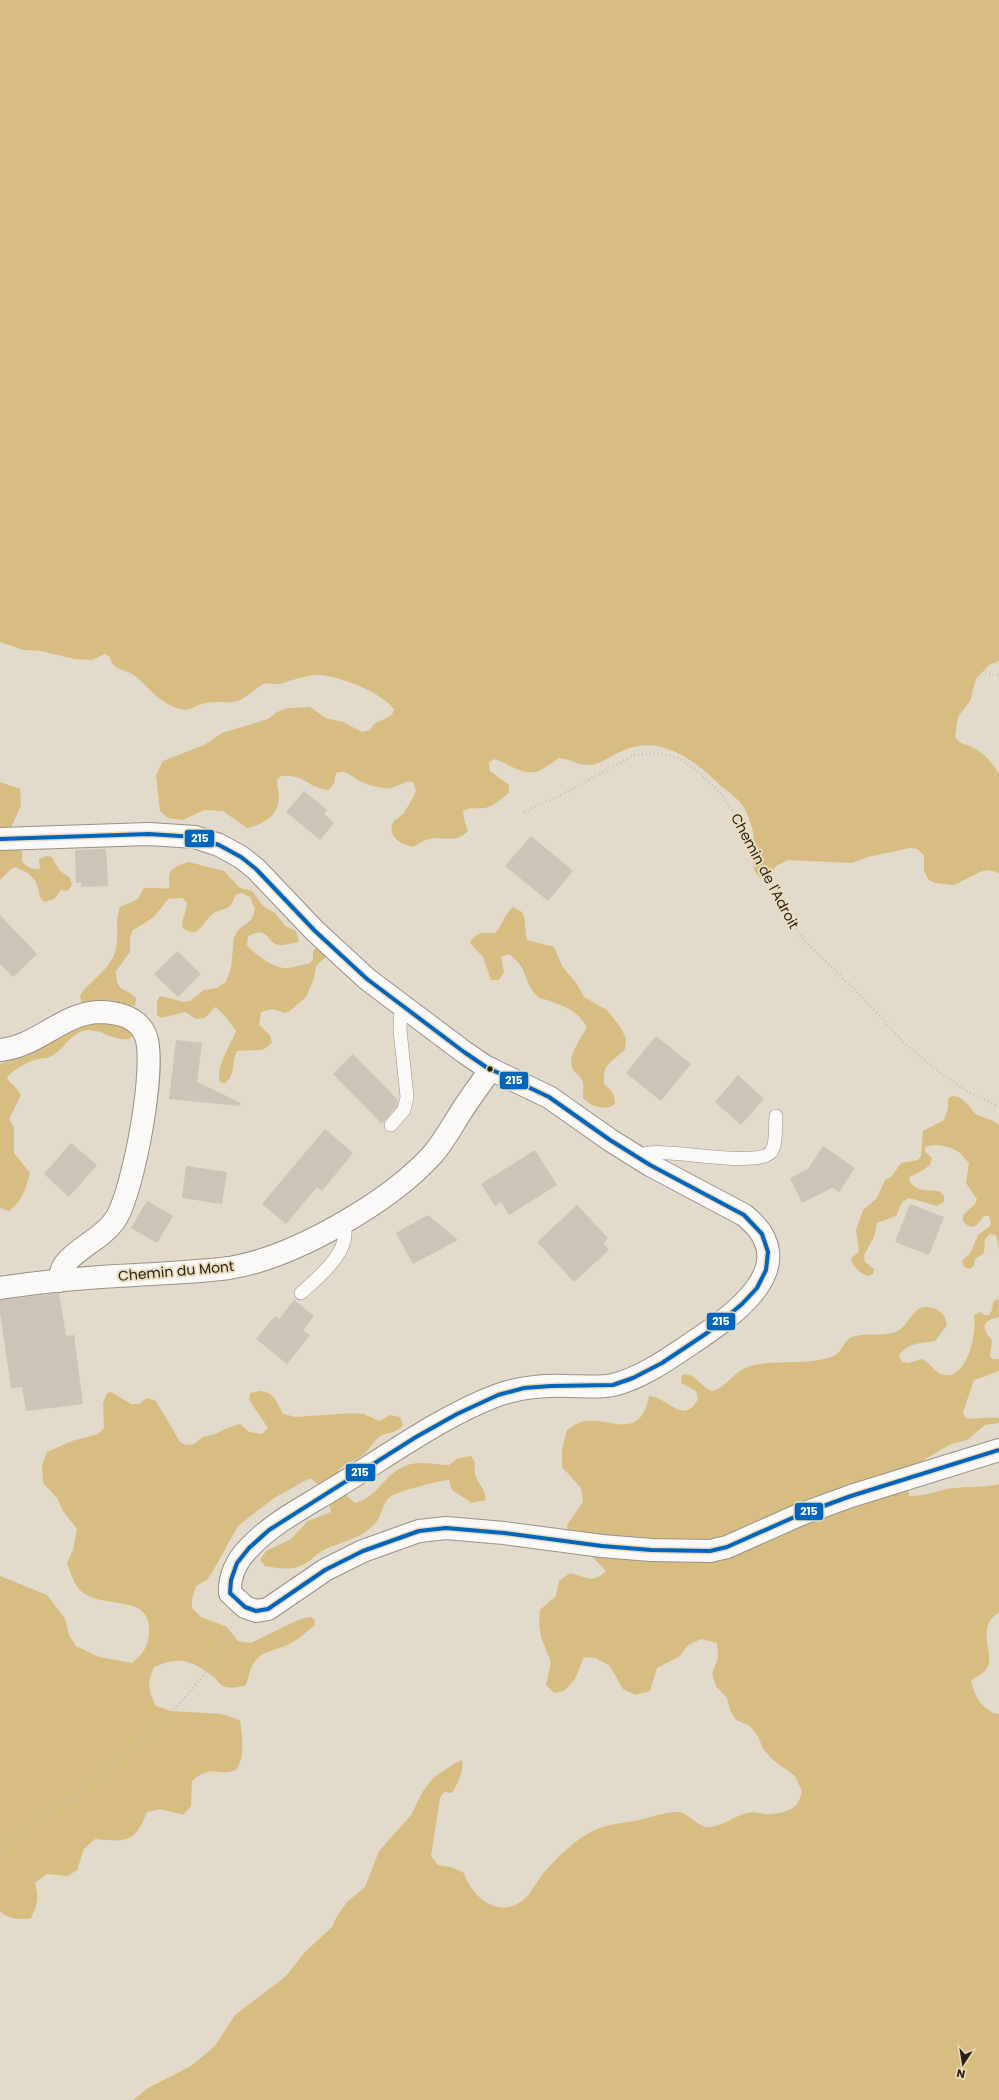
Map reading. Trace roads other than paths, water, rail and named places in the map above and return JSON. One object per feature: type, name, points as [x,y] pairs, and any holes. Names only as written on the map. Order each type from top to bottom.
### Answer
[{"type":"street","points":[[0,839],[149,834],[194,837],[219,846],[242,857],[256,869],[345,959],[401,1006],[464,1052],[491,1069],[549,1097],[637,1157],[729,1205],[757,1225],[766,1240],[768,1258],[761,1282],[753,1294],[705,1335],[651,1370],[612,1385],[592,1387],[546,1385],[500,1394],[450,1418],[288,1517],[249,1547],[240,1558],[229,1582],[230,1593],[242,1605],[256,1610],[268,1609],[325,1570],[363,1551],[419,1531],[446,1528],[476,1530],[602,1546],[651,1550],[710,1551],[727,1547],[799,1515],[851,1496],[999,1450]]},
{"type":"street","points":[[0,1050],[24,1045],[72,1018],[97,1012],[114,1013],[132,1019],[144,1033],[148,1042],[149,1054],[146,1097],[133,1163],[122,1204],[114,1221],[108,1228],[64,1264],[59,1281]]},
{"type":"street","name":"Chemin du Mont","points":[[0,1288],[125,1275],[187,1273],[230,1268],[282,1252],[342,1222],[386,1195],[413,1173],[428,1159],[441,1143],[491,1069]]},
{"type":"lane","points":[[391,1126],[404,1110],[407,1097],[400,1030],[401,1006]]},
{"type":"lane","points":[[637,1157],[647,1153],[662,1152],[734,1158],[766,1156],[772,1152],[776,1116]]},
{"type":"lane","points":[[301,1293],[322,1275],[334,1260],[345,1238],[346,1230],[342,1222]]}]
